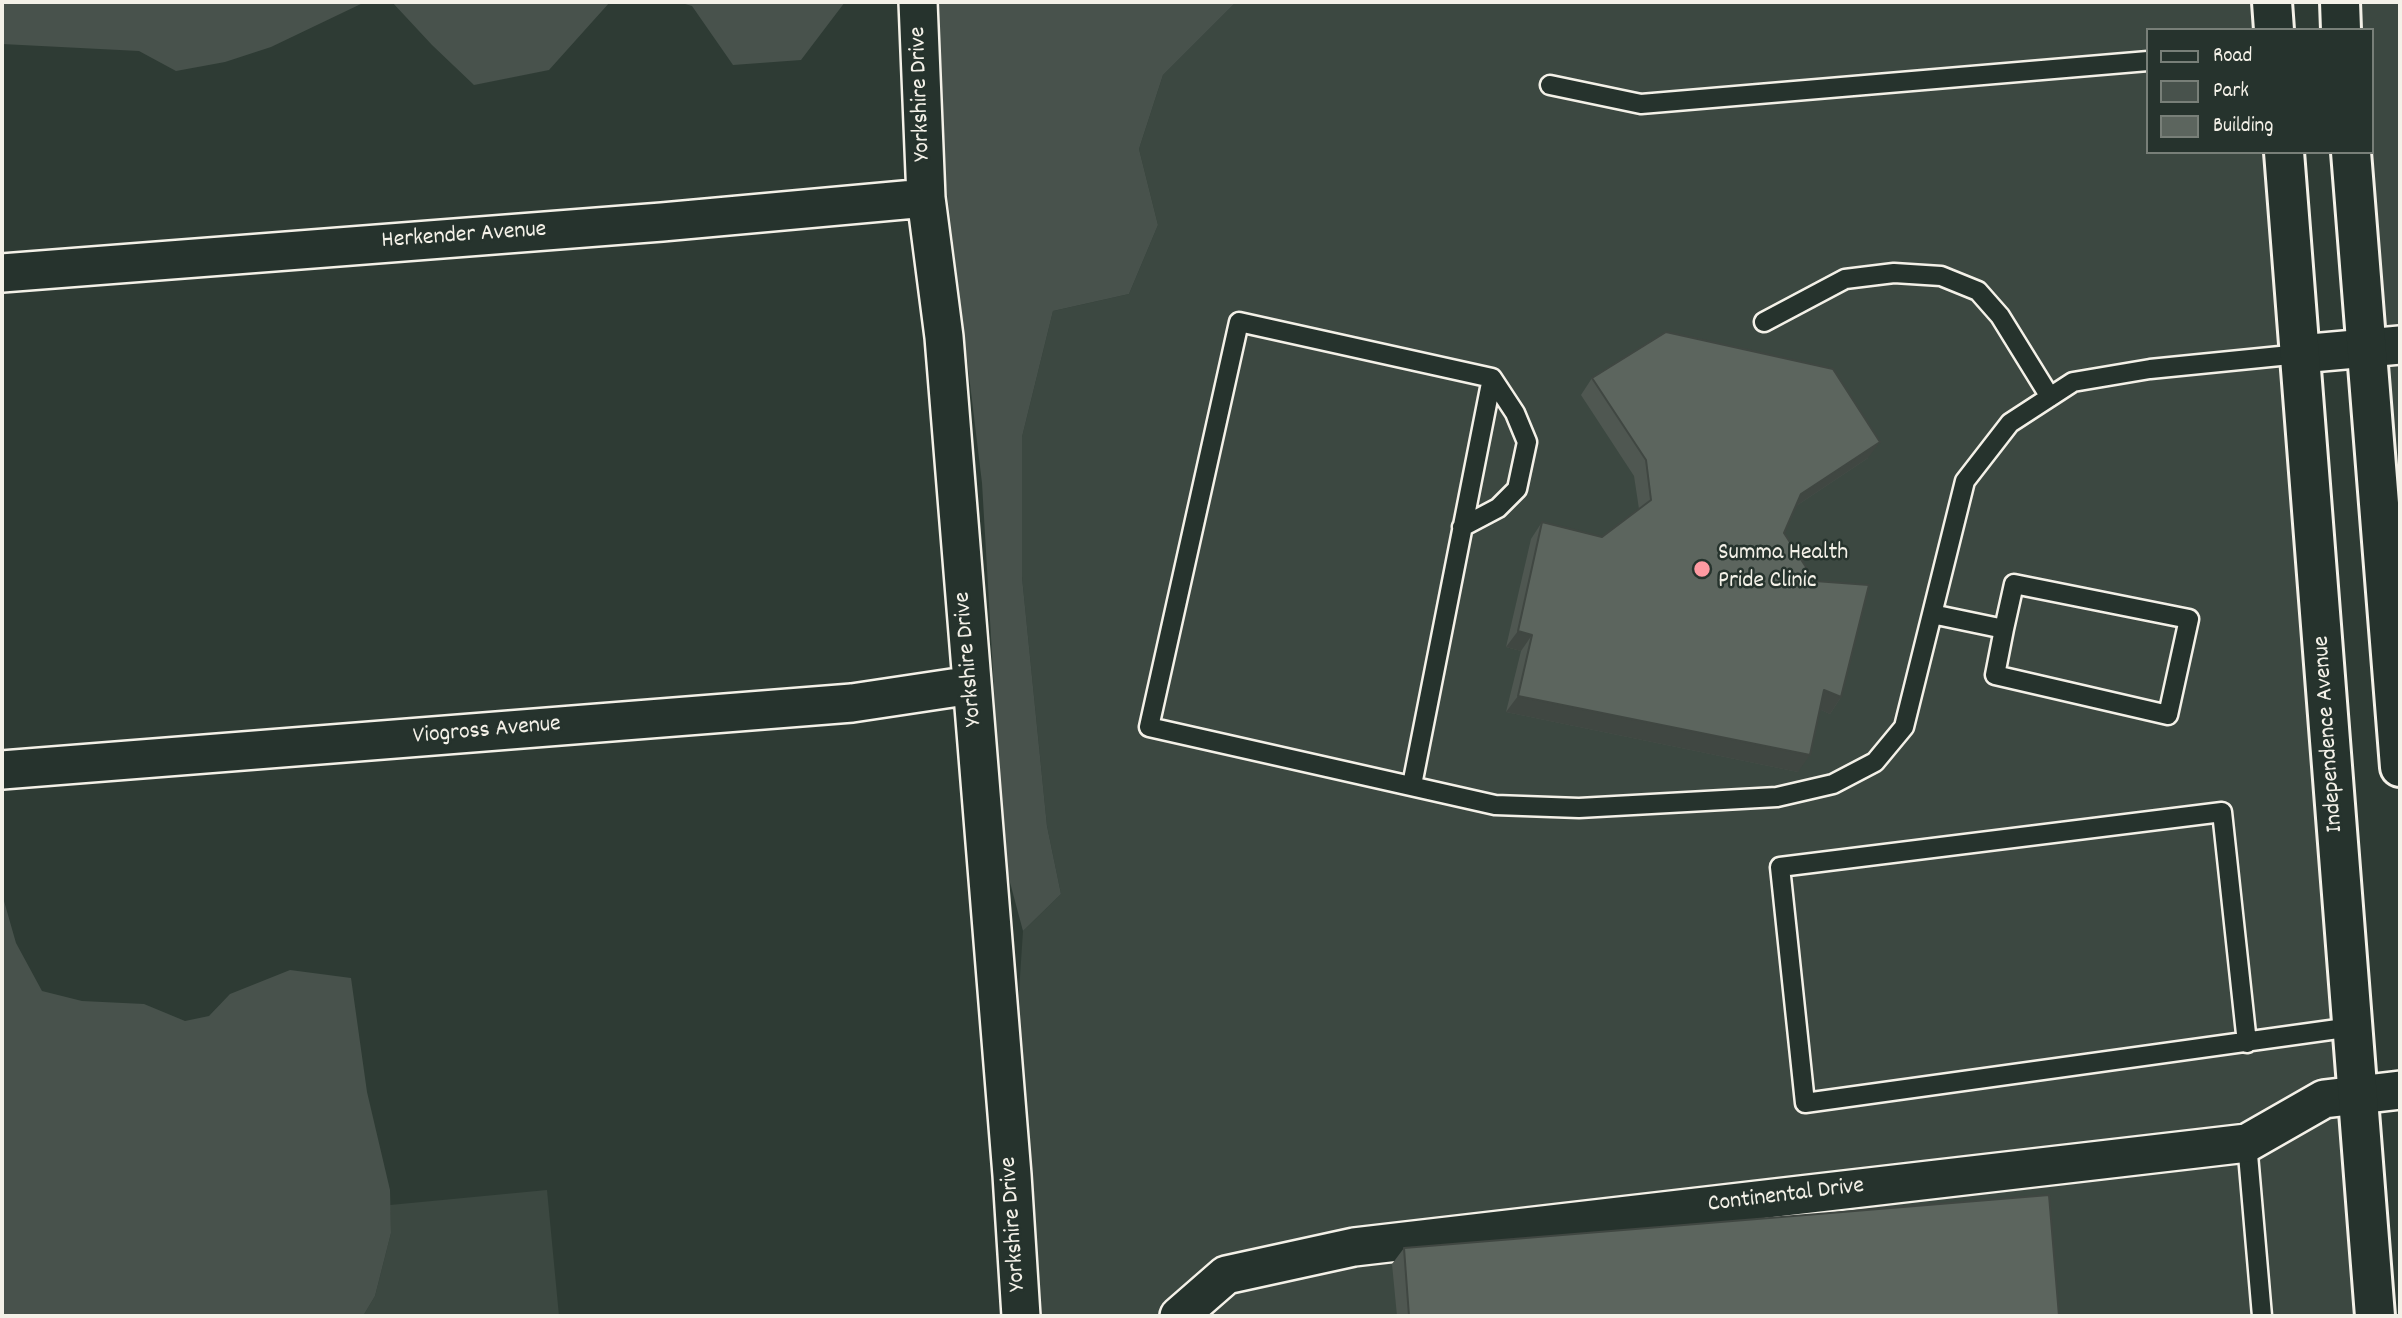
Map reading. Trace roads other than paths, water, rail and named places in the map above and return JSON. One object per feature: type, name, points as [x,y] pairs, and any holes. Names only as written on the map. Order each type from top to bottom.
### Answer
[{"type":"street","name":"Yorkshire Drive","points":[[918,2],[926,198],[944,337],[1021,1316]]},
{"type":"street","points":[[2272,2],[2274,28]]},
{"type":"street","points":[[2340,2],[2342,28]]},
{"type":"street","name":"Independence Avenue","points":[[2284,154],[2375,1316]]},
{"type":"street","points":[[2351,154],[2384,347],[2400,767]]},
{"type":"street","name":"Herkender Avenue","points":[[2,273],[675,221],[926,198]]},
{"type":"street","points":[[2300,354],[2384,347]]},
{"type":"street","name":"Viogross Avenue","points":[[2,770],[852,703],[972,685]]},
{"type":"street","name":"Continental Drive","points":[[1178,1316],[1226,1275],[1354,1247],[2247,1143],[2324,1099],[2400,1090]]},
{"type":"lane","points":[[1549,85],[1642,104],[2146,61]]},
{"type":"lane","points":[[1764,322],[1845,279],[1894,273],[1941,276],[1978,291],[2000,316],[2050,397]]},
{"type":"lane","points":[[1462,527],[1498,508],[1517,489],[1527,442],[1515,413],[1492,378],[1239,322],[1149,727],[1495,804],[1579,808],[1777,797],[1833,784],[1875,762],[1904,727],[1965,481],[2010,423],[2073,382],[2150,369],[2300,354]]},
{"type":"lane","points":[[1412,785],[1492,378]]},
{"type":"lane","points":[[2014,584],[2189,619],[2168,715],[1995,674],[2004,629],[2014,584]]},
{"type":"lane","points":[[1932,614],[2004,629]]},
{"type":"lane","points":[[2246,1043],[2222,812],[1780,867],[1805,1103],[2246,1043],[2352,1027]]},
{"type":"lane","points":[[2247,1143],[2262,1316]]},
{"type":"place","name":"Summa Health Pride Clinic","points":[[1702,569]]}]
